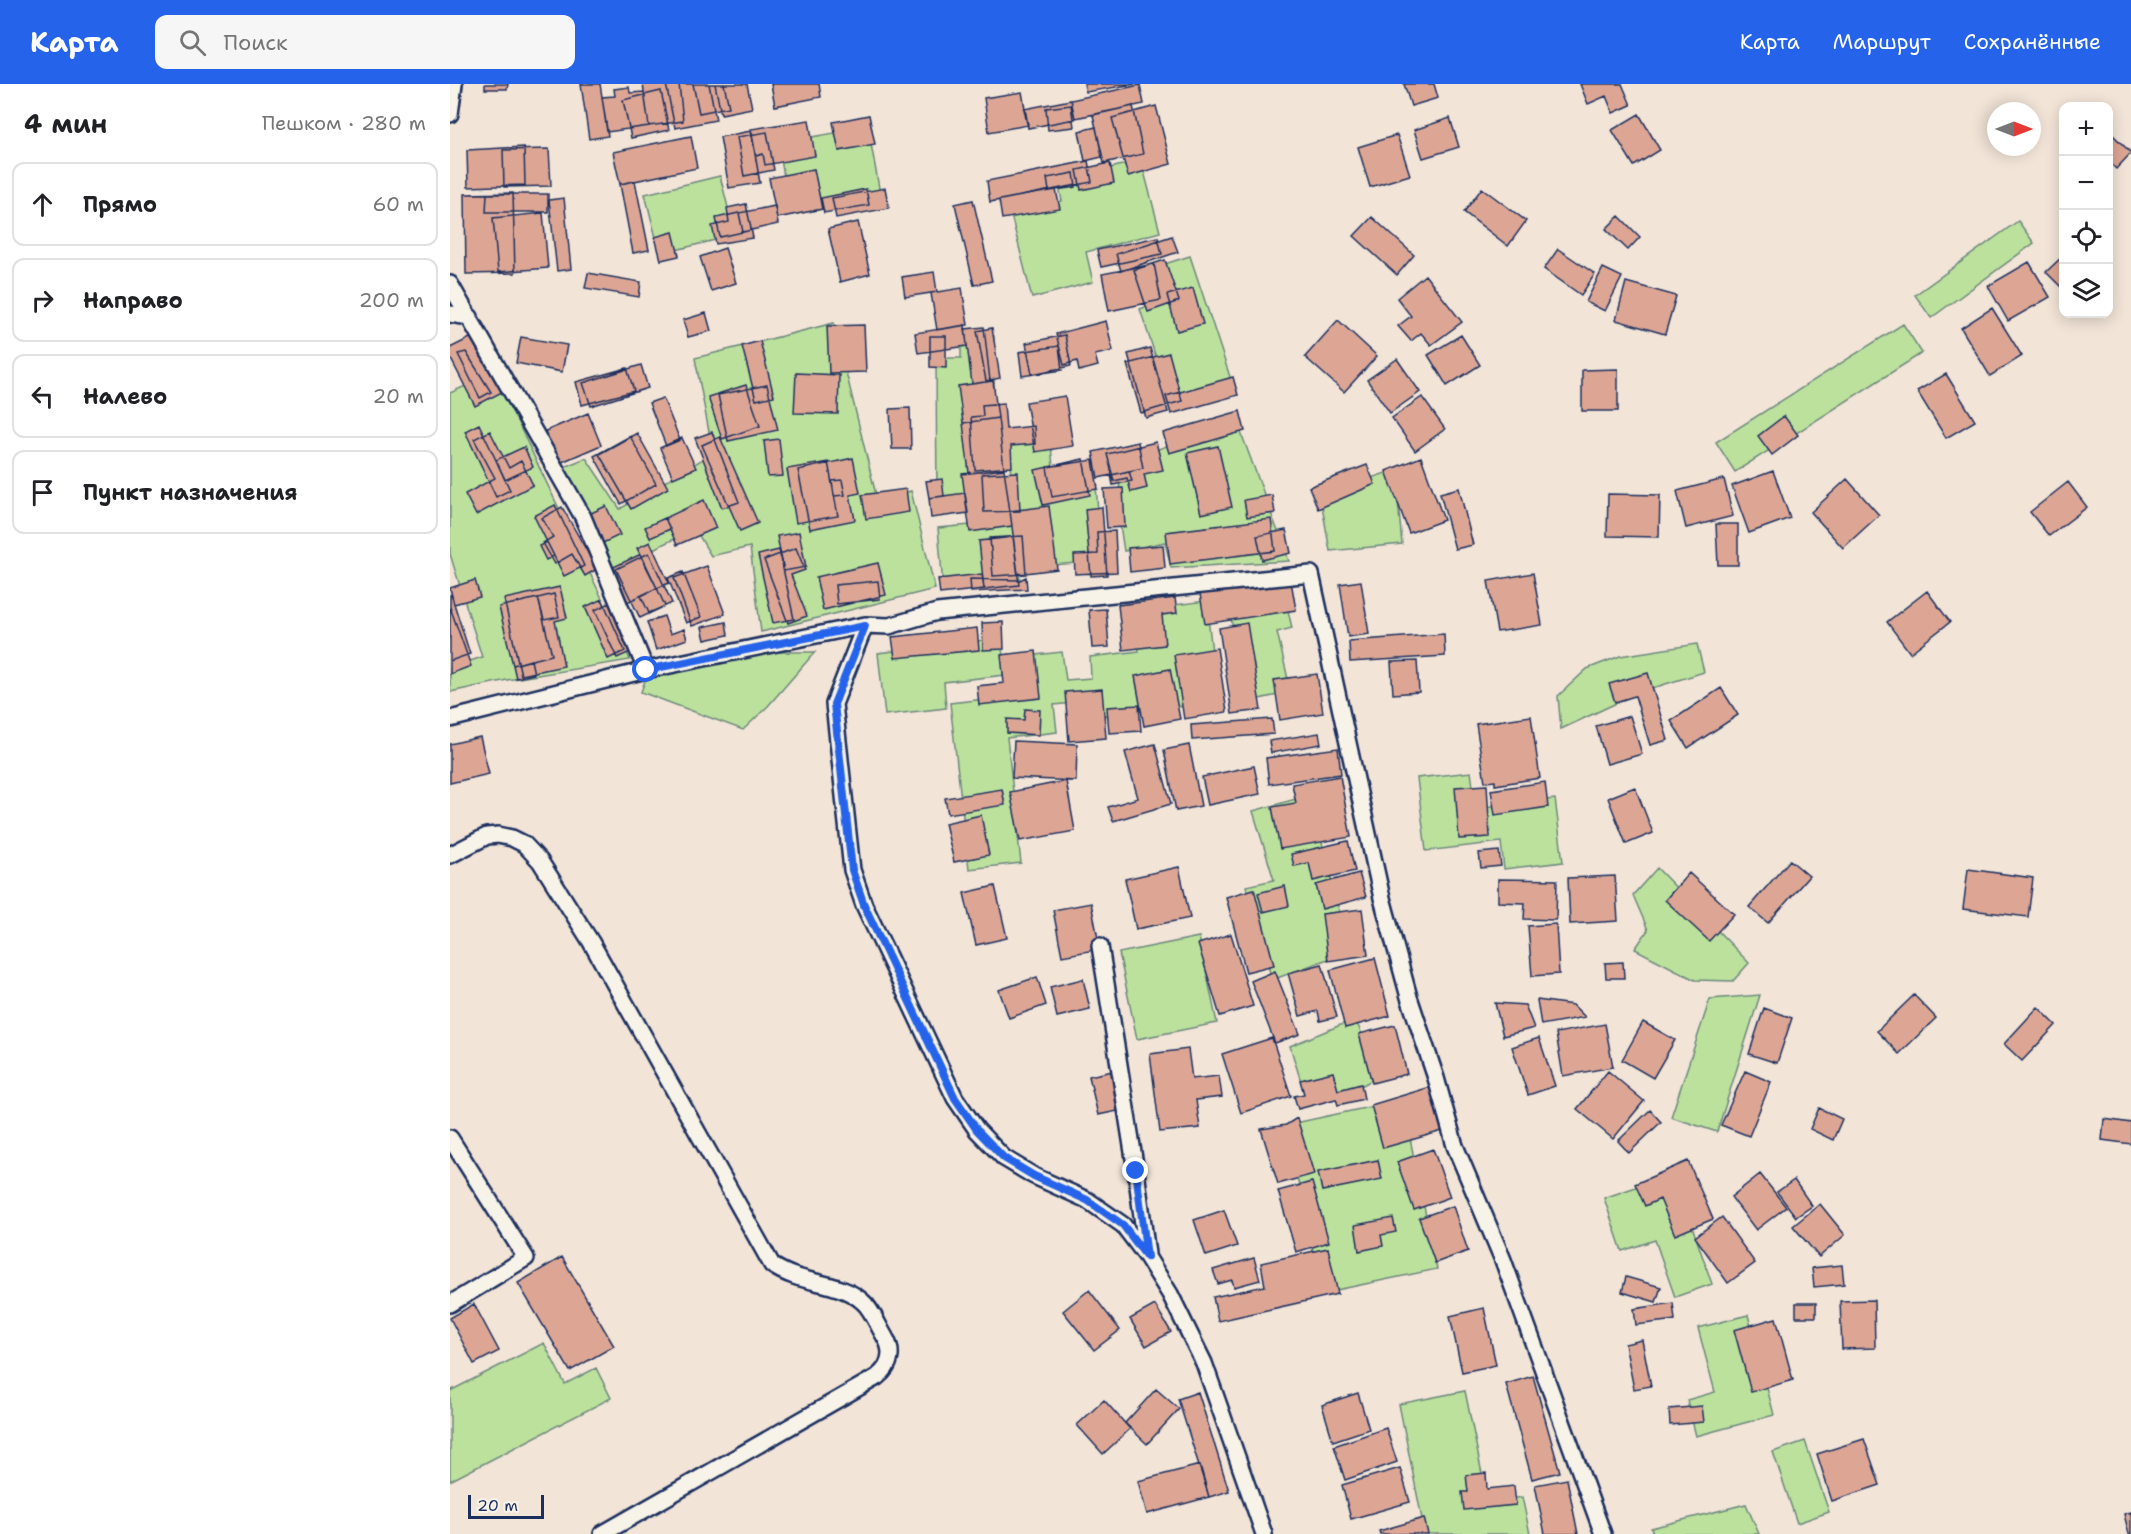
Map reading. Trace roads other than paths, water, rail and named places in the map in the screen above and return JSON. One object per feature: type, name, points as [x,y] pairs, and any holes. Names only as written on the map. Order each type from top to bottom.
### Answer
[{"type":"lane","points":[[450,114],[454,84]]},
{"type":"lane","points":[[450,284],[583,517],[646,670]]},
{"type":"lane","points":[[450,314],[470,317]]},
{"type":"lane","points":[[450,719],[646,670],[865,626],[889,626],[937,612],[1311,573],[1382,898],[1409,997],[1436,1078],[1455,1146],[1503,1260],[1603,1534]]},
{"type":"lane","points":[[865,626],[834,704],[852,870],[864,905],[955,1098],[977,1130],[1004,1158],[1034,1176],[1087,1200],[1123,1225],[1147,1257],[1170,1294],[1204,1364],[1264,1534]]},
{"type":"lane","points":[[450,855],[487,836],[498,835],[524,844],[540,861],[591,942],[772,1265],[785,1274],[831,1286],[859,1299],[864,1303],[890,1347],[889,1364],[877,1377],[602,1534]]},
{"type":"lane","points":[[1100,946],[1136,1171],[1147,1257]]},
{"type":"lane","points":[[450,1138],[526,1258],[450,1304]]}]
